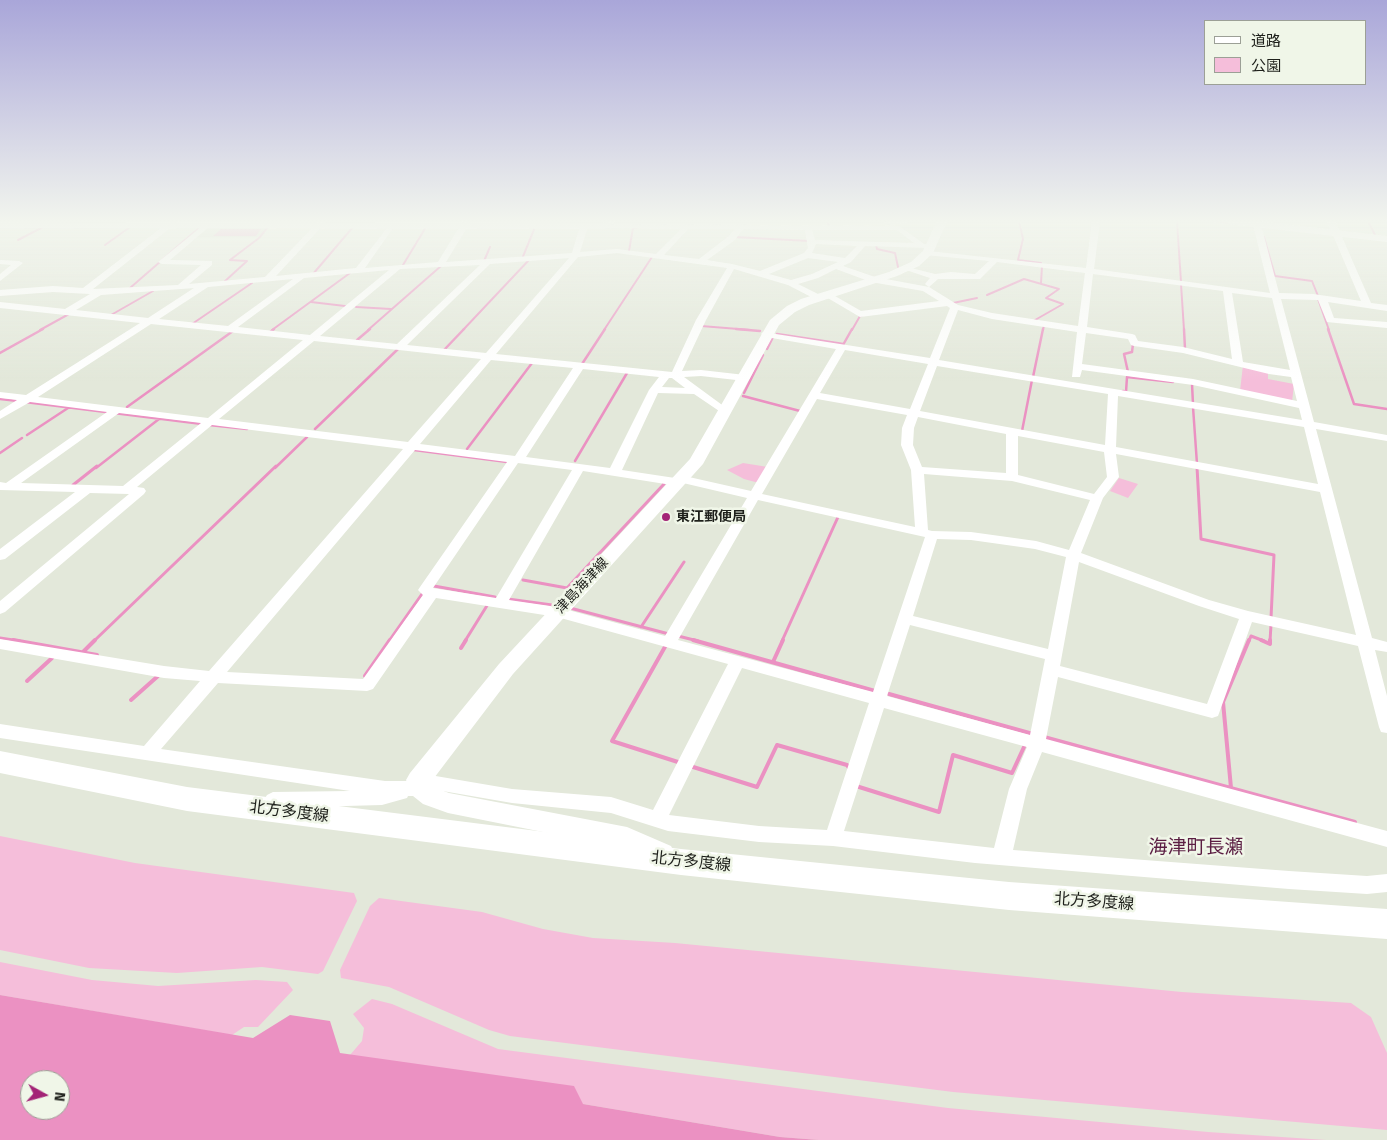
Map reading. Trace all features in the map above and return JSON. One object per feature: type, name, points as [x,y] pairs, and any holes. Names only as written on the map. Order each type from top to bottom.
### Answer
[{"type":"main road","name":"津島海津線","points":[[420,784],[506,669],[697,461],[745,378],[766,334],[774,323],[791,309],[821,295],[891,274]]},
{"type":"main road","name":"北方多度線","points":[[0,762],[186,799],[681,862],[1009,896],[1387,924]]},
{"type":"main road","points":[[420,784],[432,797],[448,803],[628,838],[681,862]]},
{"type":"street","points":[[85,291],[106,274]]},
{"type":"street","points":[[179,288],[196,274]]},
{"type":"street","points":[[267,280],[272,274]]},
{"type":"street","points":[[0,293],[24,291],[99,292],[179,288],[324,274]]},
{"type":"street","points":[[126,490],[389,274]]},
{"type":"street","points":[[399,347],[475,274]]},
{"type":"street","points":[[148,753],[414,446],[559,274]]},
{"type":"street","points":[[615,472],[654,390],[670,375],[727,274]]},
{"type":"street","points":[[762,274],[821,295],[860,314],[952,305]]},
{"type":"street","points":[[791,283],[818,274]]},
{"type":"street","points":[[862,274],[926,289],[952,305],[992,316],[1132,337],[1134,343],[1183,350],[1295,374]]},
{"type":"street","points":[[925,274],[935,277],[951,275],[977,276],[979,274]]},
{"type":"street","points":[[1074,385],[1089,274]]},
{"type":"street","points":[[1113,274],[1275,296],[1322,298],[1387,308]]},
{"type":"street","points":[[1269,274],[1387,727]]},
{"type":"street","points":[[1354,274],[1367,305]]},
{"type":"street","points":[[230,329],[302,277]]},
{"type":"street","points":[[926,289],[935,277]]},
{"type":"street","points":[[0,416],[205,286]]},
{"type":"street","points":[[1226,289],[1238,363]]},
{"type":"street","points":[[0,304],[24,291]]},
{"type":"street","points":[[67,312],[99,292]]},
{"type":"street","points":[[1322,298],[1330,320],[1387,325]]},
{"type":"street","points":[[0,304],[488,357],[670,375],[701,373],[745,378]]},
{"type":"street","points":[[833,838],[905,619],[927,534],[917,470],[907,445],[908,428],[935,362],[952,305]]},
{"type":"street","points":[[766,334],[1387,438]]},
{"type":"street","points":[[669,642],[842,347]]},
{"type":"street","points":[[580,366],[425,590],[431,594],[558,612],[1387,839]]},
{"type":"street","points":[[1077,366],[1193,382],[1304,406]]},
{"type":"street","points":[[670,375],[697,391],[725,412]]},
{"type":"street","points":[[654,390],[697,391]]},
{"type":"street","points":[[1002,857],[1018,789],[1037,744],[1073,555],[1097,498],[1113,477],[1110,450],[1114,392]]},
{"type":"street","points":[[0,394],[115,412],[212,421],[679,480],[927,534],[1011,540],[1073,555],[1204,603],[1246,616],[1387,647]]},
{"type":"street","points":[[814,395],[1326,489]]},
{"type":"street","points":[[4,486],[115,412]]},
{"type":"street","points":[[1012,432],[1012,477]]},
{"type":"street","points":[[500,603],[579,467]]},
{"type":"street","points":[[917,470],[1012,477],[1097,498]]},
{"type":"street","points":[[0,609],[140,491],[4,486]]},
{"type":"street","points":[[0,556],[87,489]]},
{"type":"street","points":[[0,644],[164,672],[215,677],[367,685],[431,594]]},
{"type":"street","points":[[905,619],[1212,712],[1246,616]]},
{"type":"street","points":[[658,819],[738,661]]},
{"type":"street","points":[[0,731],[318,780],[385,788],[420,784],[512,796],[611,805],[668,823],[759,834],[833,838],[1002,857],[1367,886],[1387,884]]},
{"type":"street","points":[[186,799],[300,800],[382,798],[420,784]]},
{"type":"green space","points":[[1243,365],[1268,372],[1268,379],[1294,384],[1292,402],[1240,391]]},
{"type":"green space","points":[[743,463],[768,467],[759,483],[744,479],[727,470]]},
{"type":"green space","points":[[1119,478],[1138,484],[1128,498],[1110,491]]},
{"type":"green space","points":[[0,836],[135,863],[354,893],[357,901],[323,971],[318,974],[262,967],[177,973],[89,968],[0,950]]},
{"type":"green space","points":[[379,898],[482,912],[543,929],[593,938],[675,943],[1182,992],[1351,1003],[1371,1017],[1387,1053],[1387,1130],[953,1092],[510,1036],[489,1030],[389,987],[341,978],[340,970],[370,906]]},
{"type":"green space","points":[[0,962],[92,980],[158,986],[256,980],[287,982],[293,990],[258,1027],[244,1027],[232,1035],[0,995]]},
{"type":"green space","points":[[372,999],[392,1004],[498,1049],[948,1108],[1208,1132],[1326,1140],[819,1140],[780,1137],[583,1104],[350,1055],[362,1041],[364,1028],[353,1014]]},
{"type":"shaded area","points":[[0,995],[253,1038],[290,1015],[330,1021],[340,1053],[574,1086],[583,1104],[780,1137],[819,1140],[0,1140]]},
{"type":"waterway","points":[[130,288],[146,274]]},
{"type":"waterway","points":[[224,282],[233,274]]},
{"type":"waterway","points":[[272,330],[348,274]]},
{"type":"waterway","points":[[368,330],[432,274]]},
{"type":"waterway","points":[[463,330],[516,274]]},
{"type":"waterway","points":[[604,330],[641,274]]},
{"type":"waterway","points":[[1041,283],[1042,274]]},
{"type":"waterway","points":[[1180,274],[1181,282]]},
{"type":"waterway","points":[[1274,274],[1275,276],[1312,281],[1318,296]]},
{"type":"waterway","points":[[987,295],[1024,279],[1059,289],[1046,298],[1063,304],[1035,320]]},
{"type":"waterway","points":[[192,324],[252,283]]},
{"type":"waterway","points":[[1181,284],[1184,330]]},
{"type":"waterway","points":[[111,315],[153,291]]},
{"type":"waterway","points":[[953,303],[977,298]]},
{"type":"waterway","points":[[1318,299],[1329,330]]},
{"type":"waterway","points":[[311,302],[345,306]]},
{"type":"waterway","points":[[356,307],[391,309]]},
{"type":"waterway","points":[[40,330],[69,314]]},
{"type":"waterway","points":[[852,330],[860,316],[863,315]]},
{"type":"waterway","points":[[1043,330],[1044,325]]},
{"type":"waterway","points":[[701,326],[751,330]]},
{"type":"waterway","points":[[0,353],[43,329]]},
{"type":"waterway","points":[[270,332],[274,329]]},
{"type":"waterway","points":[[359,341],[357,340],[370,329]]},
{"type":"waterway","points":[[444,350],[464,329]]},
{"type":"waterway","points":[[582,364],[605,329]]},
{"type":"waterway","points":[[736,329],[760,331]]},
{"type":"waterway","points":[[843,345],[852,329]]},
{"type":"waterway","points":[[1033,377],[1043,329]]},
{"type":"waterway","points":[[1184,329],[1185,349]]},
{"type":"waterway","points":[[1328,329],[1354,404],[1387,409]]},
{"type":"waterway","points":[[127,407],[233,331]]},
{"type":"waterway","points":[[777,334],[843,344]]},
{"type":"waterway","points":[[767,349],[773,337]]},
{"type":"waterway","points":[[1128,372],[1124,354],[1132,352],[1133,344]]},
{"type":"waterway","points":[[315,429],[398,349]]},
{"type":"waterway","points":[[744,393],[763,355]]},
{"type":"waterway","points":[[467,449],[532,363]]},
{"type":"waterway","points":[[575,461],[627,373]]},
{"type":"waterway","points":[[1123,391],[1126,392],[1127,377],[1173,382]]},
{"type":"waterway","points":[[1022,431],[1032,380]]},
{"type":"waterway","points":[[1192,384],[1193,404]]},
{"type":"waterway","points":[[743,396],[800,411]]},
{"type":"waterway","points":[[0,399],[18,401]]},
{"type":"waterway","points":[[25,402],[202,424]]},
{"type":"waterway","points":[[1193,407],[1197,464]]},
{"type":"waterway","points":[[27,435],[68,408]]},
{"type":"waterway","points":[[96,468],[159,419]]},
{"type":"waterway","points":[[209,425],[247,429]]},
{"type":"waterway","points":[[275,468],[307,437]]},
{"type":"waterway","points":[[0,453],[22,438]]},
{"type":"waterway","points":[[414,450],[507,462]]},
{"type":"waterway","points":[[73,485],[97,466]]},
{"type":"waterway","points":[[94,641],[276,466]]},
{"type":"waterway","points":[[1197,467],[1201,539],[1274,555],[1271,618]]},
{"type":"waterway","points":[[523,580],[567,588],[664,484],[663,482]]},
{"type":"waterway","points":[[782,641],[838,517]]},
{"type":"waterway","points":[[641,627],[684,562]]},
{"type":"waterway","points":[[434,586],[495,597]]},
{"type":"waterway","points":[[389,641],[422,594]]},
{"type":"waterway","points":[[508,599],[552,605]]},
{"type":"waterway","points":[[465,641],[488,604]]},
{"type":"waterway","points":[[570,608],[641,627]]},
{"type":"waterway","points":[[1270,641],[1271,625]]},
{"type":"waterway","points":[[641,627],[669,634]]},
{"type":"waterway","points":[[678,636],[698,641]]},
{"type":"waterway","points":[[1249,641],[1251,636],[1264,641]]},
{"type":"waterway","points":[[0,638],[20,641]]},
{"type":"waterway","points":[[13,640],[97,655]]},
{"type":"waterway","points":[[365,676],[390,640]]},
{"type":"waterway","points":[[461,648],[466,640]]},
{"type":"waterway","points":[[693,640],[875,691]]},
{"type":"waterway","points":[[773,662],[783,640]]},
{"type":"waterway","points":[[1231,788],[1223,702],[1249,640]]},
{"type":"waterway","points":[[1261,640],[1270,644],[1270,641]]},
{"type":"waterway","points":[[83,652],[94,641]]},
{"type":"waterway","points":[[666,645],[612,741],[681,763]]},
{"type":"waterway","points":[[27,681],[52,658]]},
{"type":"waterway","points":[[131,700],[158,676]]},
{"type":"waterway","points":[[889,694],[1033,734]]},
{"type":"waterway","points":[[1044,737],[1355,822]]},
{"type":"waterway","points":[[690,766],[757,787],[777,745],[847,765],[849,768]]},
{"type":"waterway","points":[[856,786],[939,812],[953,755],[1012,773],[1024,747]]},
{"type":"place","name":"東江郵便局","points":[[666,517]]},
{"type":"district","name":"海津町長瀬","points":[[1196,848]]}]
